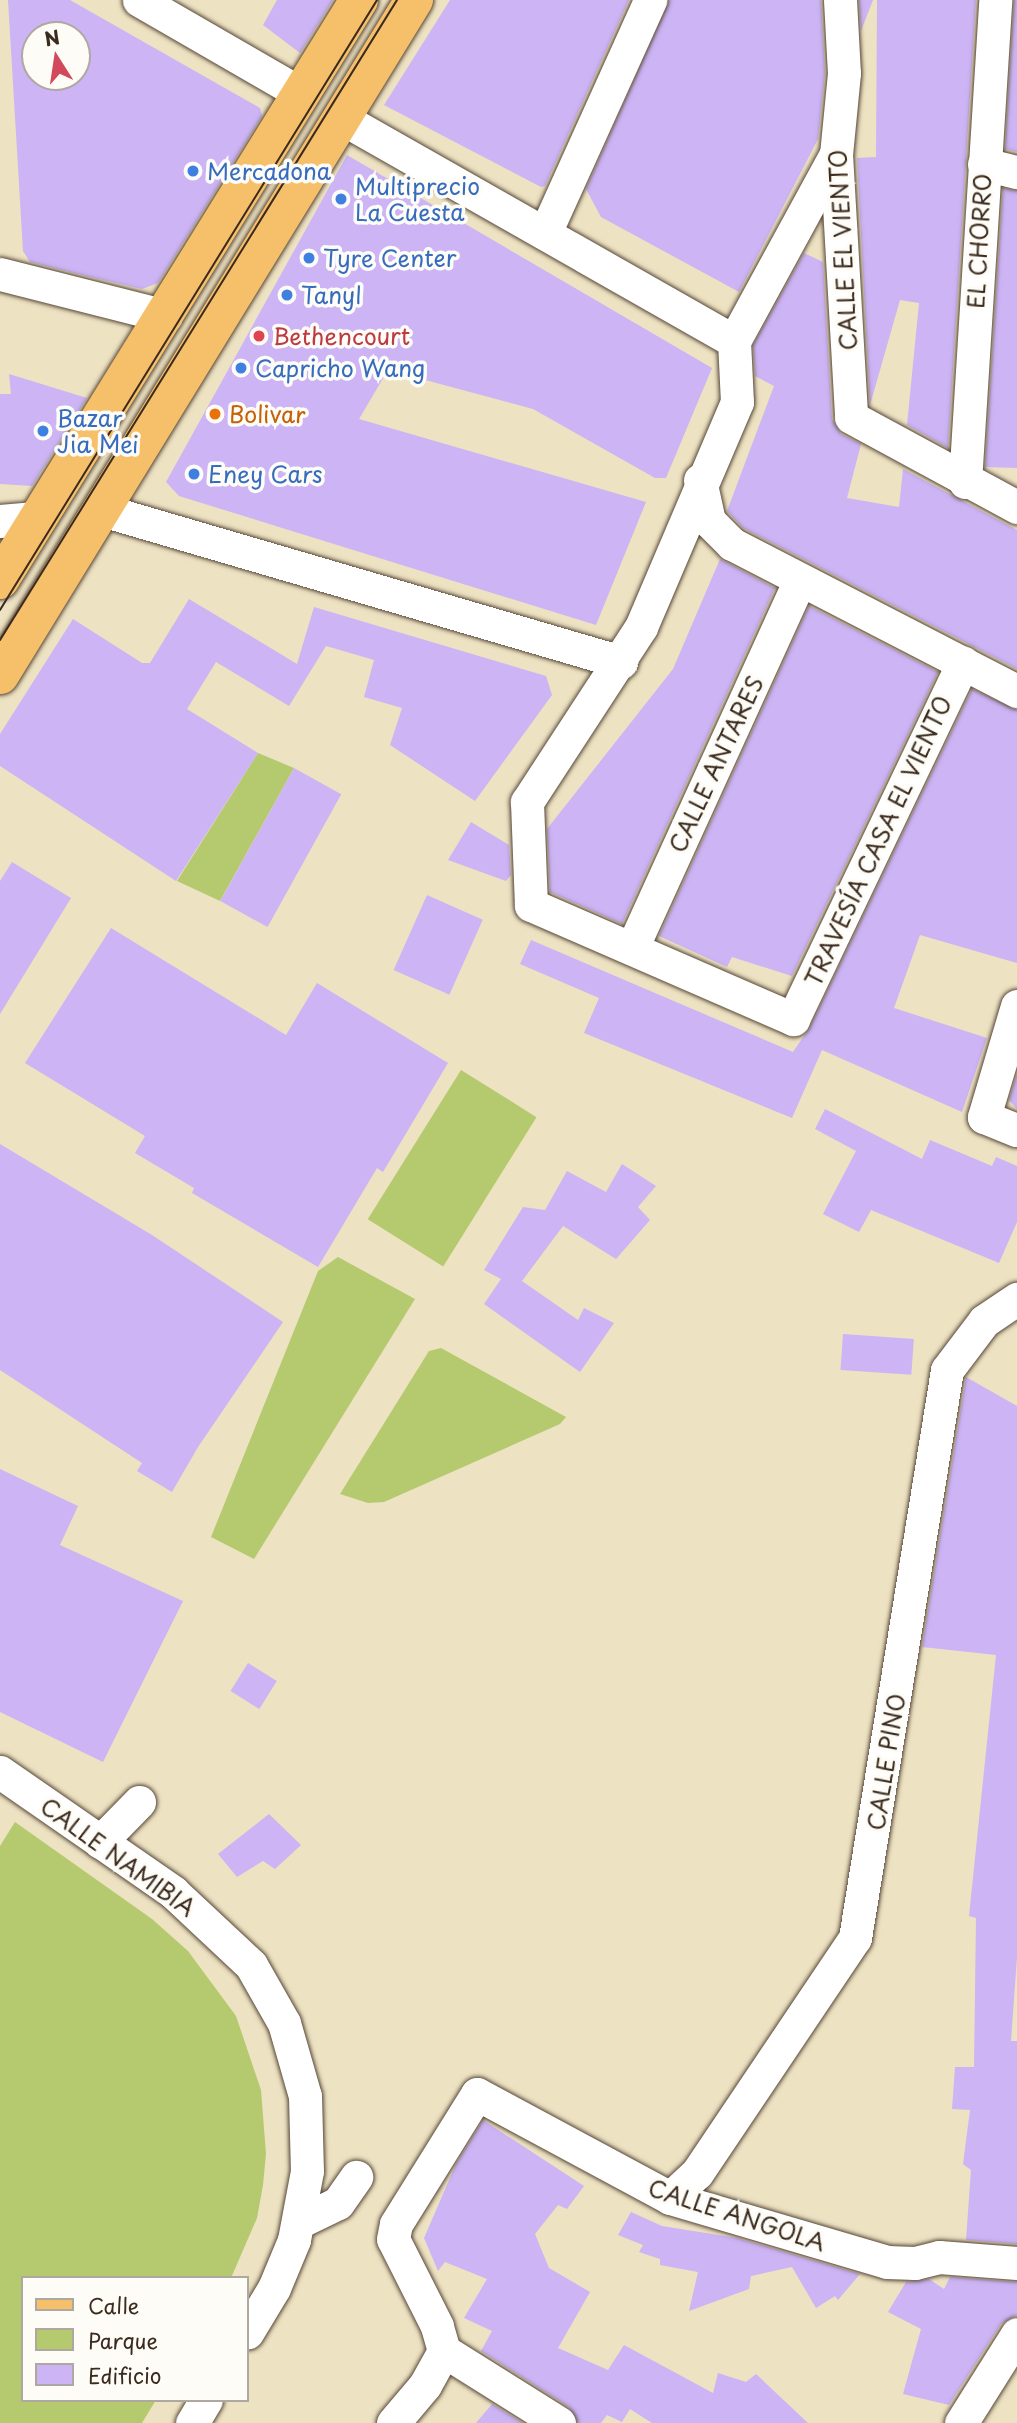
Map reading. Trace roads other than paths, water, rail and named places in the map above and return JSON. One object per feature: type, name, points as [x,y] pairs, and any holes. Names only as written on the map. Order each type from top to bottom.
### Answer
[{"type":"main road","points":[[0,580],[166,316],[359,0]]},
{"type":"main road","points":[[0,675],[414,0]]},
{"type":"street","points":[[139,0],[302,94]]},
{"type":"street","points":[[545,233],[650,0]]},
{"type":"street","name":"CALLE EL VIENTO","points":[[840,0],[844,73],[836,153],[852,417],[965,482]]},
{"type":"street","name":"EL CHORRO","points":[[965,482],[995,0]]},
{"type":"street","points":[[343,119],[734,341]]},
{"type":"street","points":[[633,946],[531,905],[527,802],[621,662],[737,402],[734,341],[836,153]]},
{"type":"street","points":[[984,164],[1017,172]]},
{"type":"street","points":[[0,274],[166,316]]},
{"type":"street","points":[[700,481],[709,521],[732,544],[799,582],[1017,691]]},
{"type":"street","points":[[965,482],[1017,507]]},
{"type":"street","points":[[102,510],[621,662]]},
{"type":"street","points":[[0,522],[38,518]]},
{"type":"street","points":[[669,557],[695,546],[732,544]]},
{"type":"street","name":"CALLE ANTARES","points":[[633,946],[799,582]]},
{"type":"street","name":"TRAVESÍA CASA EL VIENTO","points":[[633,946],[793,1019],[963,663]]},
{"type":"street","points":[[1017,1006],[984,1117],[1017,1130]]},
{"type":"street","name":"CALLE PINO","points":[[670,2198],[697,2173],[855,1938],[947,1370],[984,1321],[1017,1299]]},
{"type":"street","name":"CALLE NAMIBIA","points":[[0,1772],[173,1892],[251,1965],[277,2007],[293,2047],[307,2109],[307,2171],[299,2222],[274,2288],[248,2331]]},
{"type":"street","points":[[100,1842],[139,1802]]},
{"type":"street","name":"CALLE ANGOLA","points":[[444,2351],[437,2326],[393,2239],[396,2224],[477,2094],[670,2198],[887,2262],[915,2263],[939,2257],[1017,2263]]},
{"type":"street","points":[[299,2222],[338,2203],[356,2177]]},
{"type":"street","points":[[961,2423],[1017,2334]]},
{"type":"street","points":[[393,2423],[432,2376],[444,2351],[559,2423]]},
{"type":"street","points":[[192,2423],[205,2402]]},
{"type":"tram line","points":[[0,610],[377,0]]},
{"type":"tram line","points":[[0,640],[397,0]]},
{"type":"place","name":"Mercadona","points":[[193,171]]},
{"type":"place","name":"Multiprecio La Cuesta","points":[[341,199]]},
{"type":"place","name":"Tyre Center","points":[[309,258]]},
{"type":"place","name":"Tanyl","points":[[287,295]]},
{"type":"place","name":"Bethencourt","points":[[259,336]]},
{"type":"place","name":"Capricho Wang","points":[[241,368]]},
{"type":"place","name":"Bolivar","points":[[215,414]]},
{"type":"place","name":"Bazar Jia Mei","points":[[43,431]]},
{"type":"place","name":"Eney Cars","points":[[194,474]]}]
